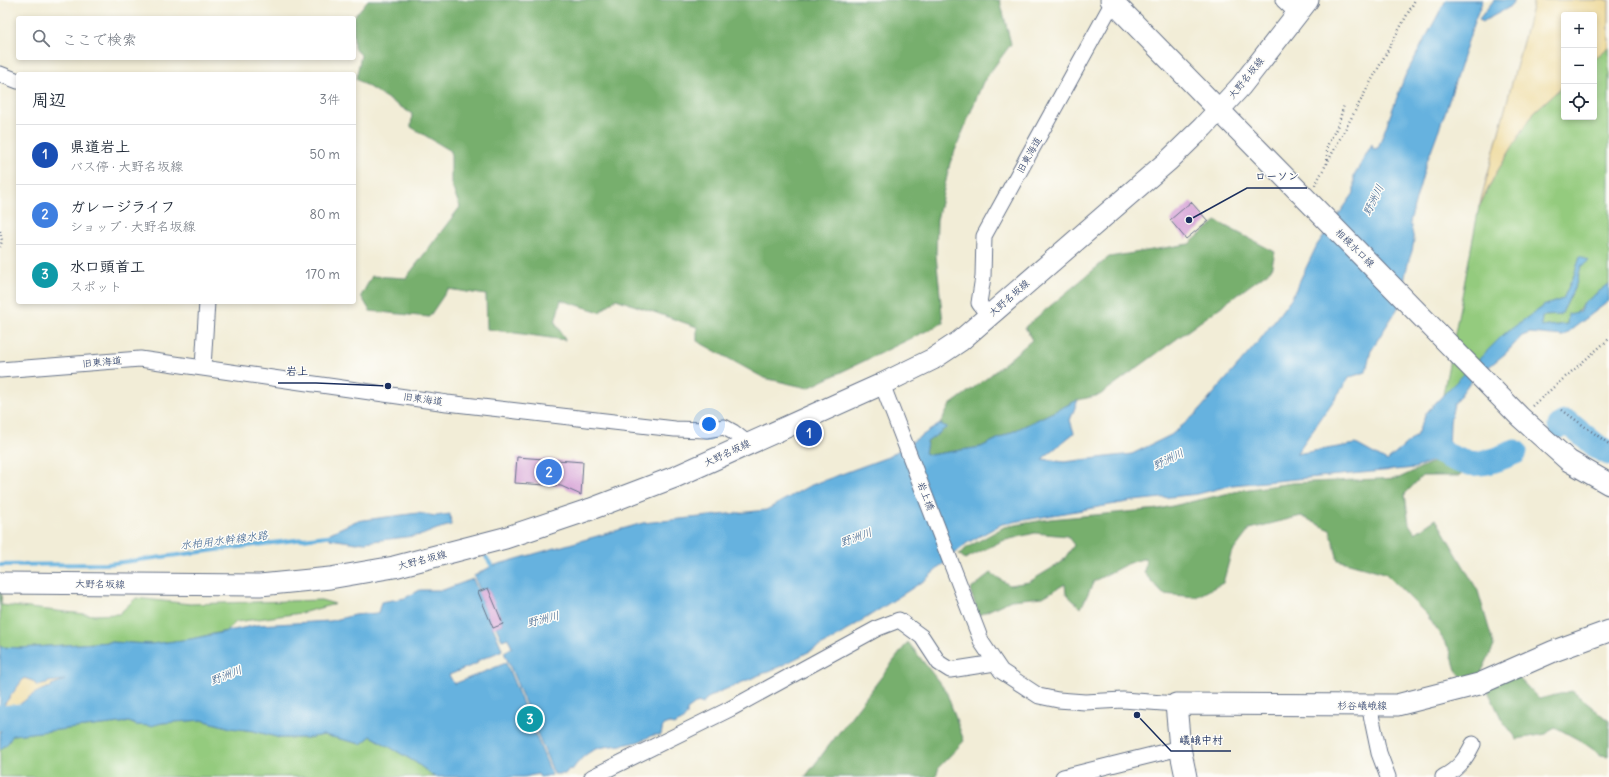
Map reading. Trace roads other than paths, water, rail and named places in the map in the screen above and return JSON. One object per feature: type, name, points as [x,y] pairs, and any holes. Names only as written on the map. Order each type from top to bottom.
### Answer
[{"type":"main road","name":"相模水口線","points":[[1112,1],[1514,411],[1569,461],[1609,484]]},
{"type":"main road","name":"大野名坂線","points":[[0,582],[260,585],[330,578],[394,567],[505,538],[591,509],[675,477],[747,443],[882,384],[933,359],[989,317],[1169,160],[1220,110],[1303,7]]},
{"type":"main road","name":"杉谷嶬峨線","points":[[1176,704],[1397,705],[1479,684],[1554,651],[1609,631]]},
{"type":"main road","points":[[1176,704],[1180,748],[1186,777]]},
{"type":"street","points":[[1283,0],[1303,7]]},
{"type":"street","name":"旧東海道","points":[[989,317],[979,303],[983,277],[984,236],[1112,1]]},
{"type":"street","points":[[0,74],[16,79]]},
{"type":"street","points":[[203,367],[207,304]]},
{"type":"street","name":"旧東海道","points":[[0,370],[140,359],[447,403],[675,429],[706,430],[724,427],[747,443]]},
{"type":"street","name":"岩上橋","points":[[882,384],[894,411],[982,643],[1001,671],[1039,696],[1072,701],[1123,700],[1176,704]]},
{"type":"street","points":[[592,777],[730,709],[878,628],[899,620],[922,637],[939,663],[950,670],[995,663]]},
{"type":"street","points":[[1369,705],[1379,753],[1388,777]]},
{"type":"street","points":[[1443,777],[1454,771],[1464,761],[1473,744]]},
{"type":"street","points":[[1063,777],[1180,748]]},
{"type":"water","points":[[1446,0],[1483,0],[1475,19],[1446,110],[1426,164],[1415,203],[1410,222],[1414,240],[1398,308],[1371,350],[1366,372],[1350,377],[1296,454],[1356,444],[1387,461],[1416,436],[1427,412],[1503,335],[1543,306],[1563,299],[1575,273],[1580,256],[1589,261],[1581,266],[1577,282],[1561,315],[1542,316],[1541,327],[1567,324],[1568,314],[1579,312],[1585,302],[1609,284],[1609,301],[1563,336],[1530,333],[1522,336],[1506,353],[1470,382],[1454,404],[1450,422],[1449,454],[1415,468],[1232,485],[1198,494],[1133,501],[1002,524],[967,543],[925,580],[832,640],[781,666],[719,692],[706,699],[703,704],[698,702],[687,710],[687,715],[682,721],[673,725],[670,723],[663,725],[661,735],[651,736],[637,742],[602,747],[587,754],[572,770],[569,769],[565,774],[554,774],[504,652],[512,648],[508,638],[502,640],[496,627],[503,624],[498,612],[492,614],[492,599],[488,588],[480,591],[474,576],[492,566],[643,523],[766,510],[809,486],[888,457],[940,424],[947,427],[927,442],[925,453],[930,455],[981,447],[1078,400],[1070,420],[1074,433],[1042,459],[1064,462],[1132,454],[1171,435],[1196,414],[1259,341],[1292,297],[1317,245],[1354,193],[1354,176],[1372,144],[1373,149],[1378,148],[1405,76]]},
{"type":"water","points":[[1494,0],[1515,0],[1508,8],[1482,22],[1479,19]]},
{"type":"water","points":[[418,513],[435,516],[450,514],[451,525],[422,535],[357,543],[330,539],[330,533],[356,521]]},
{"type":"water","points":[[473,579],[502,649],[501,651],[477,661],[478,663],[449,675],[454,684],[506,663],[552,775],[540,777],[538,774],[524,777],[435,777],[415,762],[371,736],[361,744],[324,735],[307,738],[280,738],[254,731],[231,728],[202,720],[162,723],[151,726],[136,725],[129,722],[13,735],[8,743],[0,750],[0,734],[7,719],[13,711],[36,693],[65,680],[48,682],[47,684],[37,686],[33,681],[24,678],[0,710],[0,647],[21,648],[110,642],[151,644],[191,639],[257,625],[331,621],[354,615],[378,613],[381,602],[405,598],[420,590],[443,590]]},
{"type":"waterway","points":[[1560,426],[1564,423],[1568,423],[1599,448],[1609,453]]},
{"type":"waterway","points":[[1415,454],[1429,447],[1463,462],[1480,463],[1501,458],[1515,452]]},
{"type":"waterway","name":"水柏用水幹線水路","points":[[0,565],[108,564],[334,535]]},
{"type":"waterway","name":"水柏用水幹線水路","points":[[486,557],[492,566]]},
{"type":"waterway","name":"野洲川","points":[[0,718],[45,714]]},
{"type":"place","name":"ローソン","points":[[1189,220]]},
{"type":"place","name":"岩上","points":[[388,386]]},
{"type":"place","name":"県道岩上","points":[[809,433]]},
{"type":"place","name":"ガレージライフ","points":[[549,472]]},
{"type":"place","name":"嶬峨中村","points":[[1137,715]]},
{"type":"place","name":"水口頭首工","points":[[530,719]]}]
